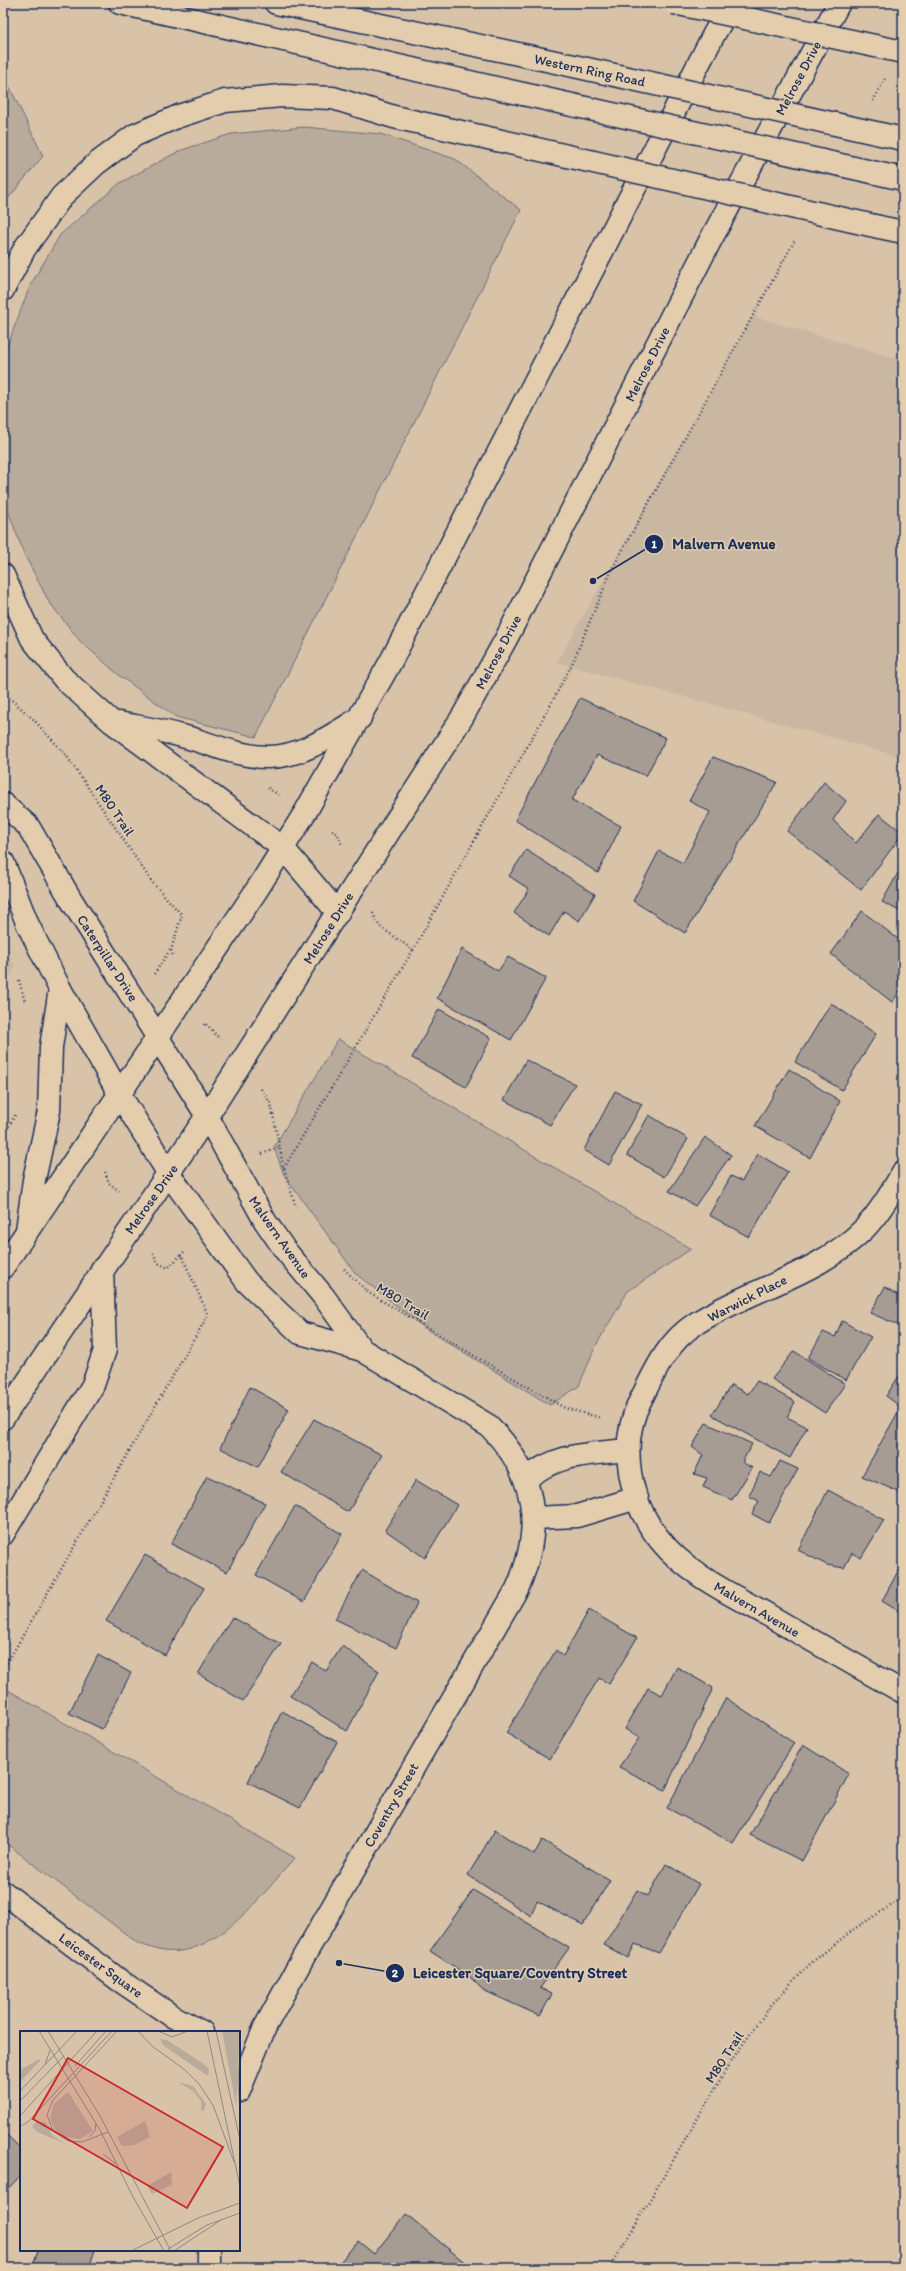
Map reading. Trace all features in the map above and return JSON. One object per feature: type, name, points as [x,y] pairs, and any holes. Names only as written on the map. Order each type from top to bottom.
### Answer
[{"type":"main road","points":[[120,3],[903,179]]},
{"type":"main road","name":"Western Ring Road","points":[[276,3],[542,59],[903,139]]},
{"type":"main road","points":[[674,3],[903,52]]},
{"type":"main road","points":[[688,3],[714,34]]},
{"type":"main road","points":[[3,1267],[27,1234],[120,1095],[283,848],[360,718],[390,663],[714,34],[732,3]]},
{"type":"main road","name":"Melrose Drive","points":[[3,1418],[102,1269],[169,1174],[338,913],[463,716],[506,639],[707,248],[839,3]]},
{"type":"main road","points":[[3,290],[25,248],[62,196],[96,164],[136,135],[179,116],[225,101],[282,96],[333,98],[394,117],[903,232]]},
{"type":"main road","points":[[3,576],[32,639],[64,679],[112,722],[283,848],[338,913]]},
{"type":"main road","points":[[112,722],[182,736],[239,753],[268,757],[285,754],[313,745],[360,718]]},
{"type":"main road","name":"Caterpillar Drive","points":[[3,804],[28,826],[70,898],[207,1116]]},
{"type":"main road","points":[[3,862],[28,925],[60,989],[120,1095],[169,1174]]},
{"type":"main road","points":[[27,1234],[34,1180],[49,1111],[51,1047],[60,989]]},
{"type":"main road","name":"Malvern Avenue","points":[[207,1116],[265,1221],[285,1250],[324,1297],[362,1350]]},
{"type":"main road","name":"Warwick Place","points":[[628,1450],[631,1424],[637,1408],[662,1358],[676,1339],[694,1325],[720,1310],[815,1264],[843,1247],[878,1214],[903,1172]]},
{"type":"main road","name":"Malvern Avenue","points":[[169,1174],[247,1282],[272,1308],[300,1332],[362,1350],[489,1426],[508,1448],[525,1480],[534,1518]]},
{"type":"main road","points":[[3,1534],[93,1385],[105,1350],[102,1269]]},
{"type":"main road","points":[[525,1480],[540,1467],[559,1459],[628,1450]]},
{"type":"main road","name":"Malvern Avenue","points":[[628,1450],[629,1467],[637,1498],[644,1515],[660,1540],[696,1572],[903,1692]]},
{"type":"main road","points":[[534,1518],[577,1516],[637,1498]]},
{"type":"main road","name":"Coventry Street","points":[[240,2085],[246,2051],[265,2027],[304,1956],[517,1589],[530,1559],[534,1518]]},
{"type":"main road","name":"Leicester Square","points":[[3,1892],[119,1980],[172,2016],[200,2031]]},
{"type":"main road","points":[[209,2251],[209,2268]]},
{"type":"path","points":[[872,103],[888,75]]},
{"type":"path","points":[[284,1168],[413,950],[559,689],[572,664],[612,569],[799,233]]},
{"type":"path","name":"M80 Trail","points":[[3,692],[33,719],[66,755],[152,882],[182,915],[171,950]]},
{"type":"path","points":[[264,786],[306,811],[338,835],[379,926],[413,950]]},
{"type":"path","points":[[267,1096],[271,1104],[284,1168],[295,1207],[299,1213]]},
{"type":"path","points":[[3,1670],[208,1315],[182,1256]]},
{"type":"path","name":"M80 Trail","points":[[341,1267],[369,1293],[565,1408],[631,1424]]},
{"type":"path","name":"M80 Trail","points":[[610,2268],[733,2058],[772,2004],[811,1963],[854,1929],[903,1898]]},
{"type":"shaded area","points":[[3,73],[43,156],[3,205]]},
{"type":"shaded area","points":[[304,127],[380,134],[455,159],[521,210],[256,737],[176,717],[120,676],[80,641],[49,602],[24,554],[3,497],[3,357],[30,286],[60,235],[120,183],[179,151],[231,134]]},
{"type":"shaded area","points":[[753,316],[903,361],[903,757],[557,662]]},
{"type":"shaded area","points":[[3,939],[15,968],[3,989]]},
{"type":"shaded area","points":[[338,1039],[691,1249],[628,1291],[595,1347],[579,1386],[550,1405],[426,1329],[356,1274],[284,1175],[274,1147]]},
{"type":"shaded area","points":[[3,1687],[295,1858],[238,1920],[221,1934],[203,1944],[184,1950],[165,1951],[139,1944],[3,1841]]},
{"type":"building","points":[[580,698],[666,738],[646,776],[597,755],[572,800],[621,826],[598,873],[515,820]]},
{"type":"building","points":[[713,757],[777,782],[685,933],[633,901],[659,851],[683,863],[710,812],[689,801]]},
{"type":"building","points":[[824,782],[846,801],[833,820],[856,843],[879,814],[903,833],[861,890],[787,831]]},
{"type":"building","points":[[526,850],[595,894],[579,921],[564,911],[549,936],[514,913],[529,889],[509,876]]},
{"type":"building","points":[[903,864],[903,913],[882,902]]},
{"type":"building","points":[[862,911],[903,943],[903,987],[892,1002],[831,954]]},
{"type":"building","points":[[462,949],[498,971],[508,957],[546,978],[511,1040],[437,998]]},
{"type":"building","points":[[831,1003],[876,1034],[842,1090],[795,1062]]},
{"type":"building","points":[[439,1009],[491,1038],[466,1087],[412,1058]]},
{"type":"building","points":[[526,1060],[575,1084],[550,1125],[504,1100]]},
{"type":"building","points":[[789,1069],[840,1101],[810,1158],[755,1126]]},
{"type":"building","points":[[615,1091],[642,1104],[609,1165],[584,1150]]},
{"type":"building","points":[[649,1115],[688,1139],[664,1177],[627,1155]]},
{"type":"building","points":[[705,1137],[731,1155],[695,1206],[669,1191]]},
{"type":"building","points":[[758,1154],[788,1172],[749,1237],[709,1215],[731,1176],[742,1181]]},
{"type":"building","points":[[903,1285],[903,1327],[870,1313],[885,1287],[898,1295]]},
{"type":"building","points":[[842,1321],[871,1337],[846,1380],[808,1358],[823,1332],[835,1337]]},
{"type":"building","points":[[794,1351],[845,1384],[825,1413],[772,1379]]},
{"type":"building","points":[[903,1370],[903,1494],[862,1476],[901,1407],[886,1396]]},
{"type":"building","points":[[757,1381],[795,1402],[787,1417],[807,1427],[790,1458],[712,1415],[731,1385],[748,1394]]},
{"type":"building","points":[[250,1387],[289,1409],[258,1467],[220,1448]]},
{"type":"building","points":[[314,1419],[382,1455],[348,1512],[281,1472]]},
{"type":"building","points":[[706,1423],[752,1444],[742,1462],[752,1468],[732,1500],[703,1487],[707,1478],[694,1474],[703,1455],[692,1447]]},
{"type":"building","points":[[780,1461],[798,1469],[769,1523],[752,1514],[759,1501],[749,1496],[760,1472],[771,1477]]},
{"type":"building","points":[[207,1476],[265,1503],[227,1572],[171,1544]]},
{"type":"building","points":[[416,1480],[457,1505],[425,1558],[385,1530]]},
{"type":"building","points":[[828,1490],[884,1520],[861,1558],[852,1553],[844,1568],[827,1565],[798,1550]]},
{"type":"building","points":[[295,1506],[342,1534],[304,1602],[256,1575]]},
{"type":"building","points":[[145,1555],[204,1588],[165,1655],[106,1621]]},
{"type":"building","points":[[903,1562],[903,1614],[882,1601]]},
{"type":"building","points":[[362,1570],[417,1603],[396,1648],[335,1619]]},
{"type":"building","points":[[589,1610],[637,1638],[609,1684],[599,1678],[550,1759],[506,1733],[556,1650],[563,1656]]},
{"type":"building","points":[[232,1617],[281,1644],[243,1701],[198,1674]]},
{"type":"building","points":[[342,1646],[379,1671],[347,1731],[290,1696],[312,1662],[326,1671]]},
{"type":"building","points":[[98,1655],[131,1673],[102,1729],[69,1713]]},
{"type":"building","points":[[677,1667],[713,1688],[665,1790],[619,1767],[639,1738],[625,1729],[648,1688],[662,1695]]},
{"type":"building","points":[[726,1698],[794,1743],[733,1843],[667,1808]]},
{"type":"building","points":[[282,1711],[337,1742],[300,1808],[248,1782]]},
{"type":"building","points":[[803,1745],[849,1774],[802,1861],[750,1835]]},
{"type":"building","points":[[495,1830],[534,1855],[542,1840],[610,1880],[583,1925],[537,1901],[531,1916],[468,1875]]},
{"type":"building","points":[[666,1864],[699,1884],[659,1953],[635,1944],[628,1958],[604,1945],[637,1890],[648,1896]]},
{"type":"building","points":[[473,1890],[569,1948],[540,1988],[552,1994],[540,2016],[483,1990],[470,1977],[430,1951]]},
{"type":"building","points":[[3,2131],[20,2148],[20,2176],[3,2194]]},
{"type":"building","points":[[406,2214],[468,2265],[466,2268],[335,2268],[358,2241],[374,2254]]},
{"type":"building","points":[[38,2251],[95,2251],[89,2268],[32,2268]]},
{"type":"place","name":"Malvern Avenue","points":[[593,581]]},
{"type":"place","name":"Leicester Square/Coventry Street","points":[[339,1963]]}]
